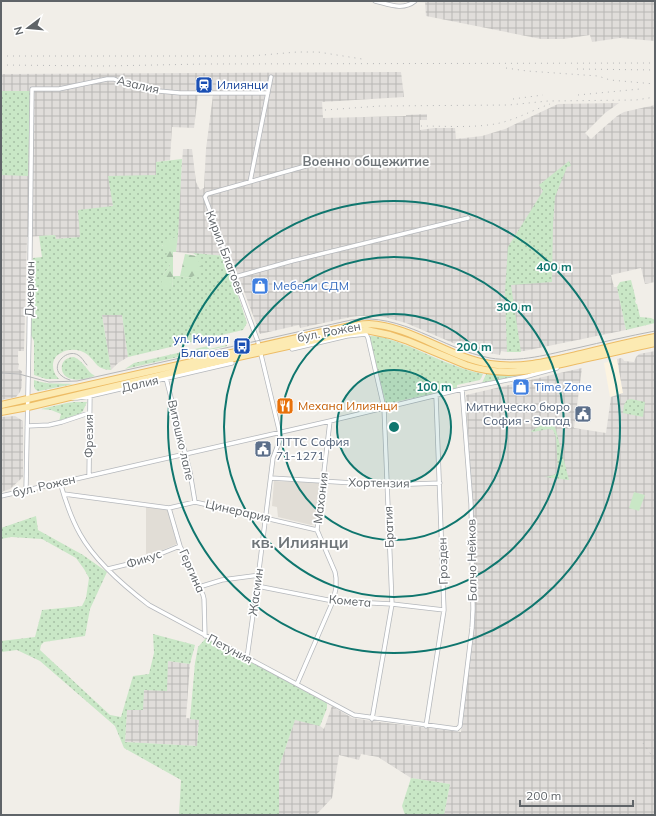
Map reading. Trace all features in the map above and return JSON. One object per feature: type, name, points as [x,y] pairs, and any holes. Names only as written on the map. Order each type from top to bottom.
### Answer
[{"type":"main road","name":"бул. Рожен","points":[[1,412],[216,364],[260,350],[348,326],[361,324],[373,324],[399,330],[475,360],[517,366],[549,361],[655,337]]},
{"type":"main road","name":"бул. Рожен","points":[[1,405],[260,350],[305,344],[347,333],[366,330],[397,337],[476,368],[511,372],[525,372],[655,343]]},
{"type":"street","points":[[375,1],[400,6],[406,6],[415,1]]},
{"type":"street","points":[[250,182],[271,77]]},
{"type":"street","name":"Азалия","points":[[32,89],[59,89],[107,79],[114,79],[133,86],[155,91],[180,93],[268,93]]},
{"type":"street","name":"Джерман","points":[[26,489],[32,89]]},
{"type":"street","name":"Кирил Благоев","points":[[280,432],[260,350],[205,197],[207,194],[328,160]]},
{"type":"street","points":[[235,277],[292,261],[468,218]]},
{"type":"street","name":"Братия","points":[[305,344],[347,336],[367,335],[384,408],[392,604],[372,719]]},
{"type":"street","points":[[292,349],[305,344]]},
{"type":"street","name":"бул. Рожен","points":[[1,496],[26,489],[89,476],[548,371],[577,361]]},
{"type":"street","name":"Далия","points":[[63,398],[90,396],[166,378],[216,364],[232,363]]},
{"type":"street","name":"Витошко лале","points":[[166,378],[195,502]]},
{"type":"street","name":"Балчо Нейков","points":[[458,729],[460,726],[473,609],[471,504],[462,390]]},
{"type":"street","name":"Фрезия","points":[[89,476],[90,396]]},
{"type":"street","name":"Грозден","points":[[426,726],[444,610],[436,396]]},
{"type":"street","points":[[27,426],[49,425],[89,412]]},
{"type":"street","name":"Махония","points":[[297,684],[333,600],[336,588],[336,578],[332,564],[317,530],[330,421]]},
{"type":"street","name":"Жасмин","points":[[246,658],[259,576],[273,458],[280,438],[280,432]]},
{"type":"street","name":"Хортензия","points":[[271,478],[387,485],[440,483]]},
{"type":"street","name":"Петуния","points":[[60,482],[67,504],[80,533],[89,546],[108,569],[134,594],[149,605],[352,715],[372,719],[456,730],[458,729]]},
{"type":"street","name":"Цинерария","points":[[64,494],[169,508],[195,502],[317,530]]},
{"type":"street","name":"Гергина","points":[[169,508],[180,546],[204,600],[205,636]]},
{"type":"street","name":"Фикус","points":[[108,569],[146,560],[180,546]]},
{"type":"street","points":[[199,587],[222,580],[259,576]]},
{"type":"street","name":"Комета","points":[[257,586],[333,600],[392,604],[444,610]]},
{"type":"shaded area","points":[[425,1],[655,1],[655,41],[620,38],[592,42],[590,35],[563,39],[541,39],[426,16]]},
{"type":"shaded area","points":[[401,72],[404,97],[322,102],[323,118],[427,114],[427,120],[420,120],[420,130],[455,128],[456,139],[482,136],[505,129],[558,104],[619,103],[605,113],[585,133],[591,139],[617,116],[624,112],[655,105],[655,282],[645,284],[641,268],[611,275],[614,287],[617,287],[626,330],[524,351],[501,351],[500,355],[473,350],[406,323],[374,316],[351,317],[300,328],[299,325],[260,334],[230,254],[225,256],[176,252],[183,149],[192,149],[196,182],[200,190],[204,188],[206,149],[213,95],[198,95],[194,128],[172,127],[170,160],[156,162],[157,175],[113,206],[81,237],[56,239],[55,235],[27,237],[24,351],[18,351],[18,369],[22,371],[22,386],[16,397],[1,400],[1,74]]},
{"type":"shaded area","points":[[102,315],[122,315],[128,357],[118,363],[111,370]]},
{"type":"shaded area","points":[[655,351],[655,815],[444,815],[450,784],[411,778],[378,757],[361,754],[359,760],[339,755],[332,798],[316,815],[279,815],[279,767],[295,719],[320,726],[324,729],[332,706],[352,718],[461,732],[474,623],[472,504],[466,395],[582,368],[574,428],[606,433],[611,397],[623,393],[617,359],[621,358],[624,361],[634,362],[639,354]]},
{"type":"shaded area","points":[[617,359],[623,393],[610,397],[604,363]]},
{"type":"shaded area","points":[[15,416],[23,421],[23,477],[10,489],[1,492],[1,417]]},
{"type":"shaded area","points":[[274,481],[320,483],[316,523],[311,525],[278,517],[277,507],[272,506]]},
{"type":"shaded area","points":[[146,507],[168,510],[177,544],[146,557]]},
{"type":"shaded area","points":[[168,661],[190,664],[186,718],[199,719],[197,746],[125,742],[127,710]]},
{"type":"green space","points":[[1,91],[30,91],[28,176],[1,175]]},
{"type":"green space","points":[[182,159],[178,236],[162,245],[167,253],[170,266],[163,275],[173,288],[173,276],[190,278],[197,256],[193,253],[225,256],[247,323],[243,330],[128,357],[122,315],[102,315],[111,370],[100,367],[85,353],[78,350],[71,350],[64,351],[56,356],[54,360],[53,369],[59,379],[46,379],[34,375],[34,341],[31,335],[33,258],[42,257],[39,236],[55,235],[56,239],[80,237],[78,210],[113,206],[108,176],[156,175],[156,162]]},
{"type":"green space","points":[[569,161],[571,166],[567,167],[555,197],[552,282],[511,285],[521,352],[507,352],[505,292],[508,247],[543,191],[539,185]]},
{"type":"green space","points":[[178,236],[176,252],[173,252],[173,288],[164,288],[161,284],[163,275],[170,266],[169,263],[165,261],[167,253],[164,251],[162,244]]},
{"type":"green space","points":[[185,254],[197,256],[202,271],[190,278],[180,276]]},
{"type":"green space","points":[[631,280],[640,317],[651,318],[655,320],[655,323],[626,330],[617,287],[620,282]]},
{"type":"green space","points":[[369,336],[389,339],[455,366],[483,374],[480,380],[457,385],[457,388],[386,404]]},
{"type":"green space","points":[[227,345],[125,369],[134,363],[208,346],[209,349]]},
{"type":"green space","points":[[74,357],[81,361],[89,372],[95,376],[78,380],[64,375],[62,371],[63,363],[65,360]]},
{"type":"green space","points":[[549,369],[482,383],[487,372]]},
{"type":"green space","points":[[34,380],[39,382],[73,384],[39,391],[35,388]]},
{"type":"green space","points":[[631,399],[645,402],[643,417],[623,413],[624,405],[627,400]]},
{"type":"green space","points":[[87,402],[81,413],[59,421],[61,414],[51,410],[41,409],[67,403]]},
{"type":"green space","points":[[553,419],[569,480],[545,477],[554,475],[558,471],[556,437],[553,430],[531,431]]},
{"type":"green space","points":[[634,492],[645,495],[639,511],[629,508]]},
{"type":"green space","points":[[36,516],[38,530],[83,555],[107,572],[90,609],[85,636],[44,642],[41,645],[40,650],[110,715],[121,717],[133,676],[149,674],[154,653],[153,634],[195,645],[190,664],[168,661],[167,691],[144,690],[143,710],[127,710],[125,742],[197,746],[199,720],[190,719],[195,663],[198,647],[206,638],[327,703],[327,708],[320,726],[295,720],[279,767],[279,815],[179,815],[181,780],[124,748],[115,726],[40,661],[17,650],[1,652],[1,641],[35,637],[42,610],[82,606],[86,598],[89,578],[76,558],[42,539],[11,537],[1,539],[1,528]]},
{"type":"green space","points":[[411,778],[450,784],[444,815],[405,815],[402,806]]},
{"type":"tram line","points":[[1,373],[19,374],[49,382],[77,381],[351,320],[370,319],[387,321],[405,326],[472,353],[490,358],[501,359],[523,359],[655,331]]},
{"type":"tram line","points":[[70,380],[58,372],[58,364],[64,356],[69,354],[78,355],[87,365]]},
{"type":"railway","points":[[1,56],[251,56],[297,52],[318,52],[362,59]]},
{"type":"railway","points":[[1,65],[105,66],[205,64],[655,63]]},
{"type":"railway","points":[[506,68],[598,76],[610,80],[655,84]]},
{"type":"railway","points":[[577,69],[655,70]]},
{"type":"railway","points":[[578,95],[640,89]]},
{"type":"railway","points":[[513,99],[543,95]]},
{"type":"railway","points":[[325,110],[380,106],[509,105],[548,101],[636,100],[655,97]]},
{"type":"railway","points":[[421,126],[467,126],[502,123],[550,104]]},
{"type":"railway","points":[[643,743],[655,760]]},
{"type":"place","name":"Илиянци","points":[[204,85]]},
{"type":"place","name":"Мебели СДМ","points":[[260,286]]},
{"type":"place","name":"ул. Кирил Благоев","points":[[242,346]]},
{"type":"place","name":"Time Zone","points":[[521,387]]},
{"type":"place","name":"Механа Илиянци","points":[[285,406]]},
{"type":"place","name":"Митническо бюро София - Запад","points":[[583,414]]},
{"type":"place","name":"ПТТС София 71-1271","points":[[263,449]]},
{"type":"district","name":"Военно общежитие","points":[[366,161]]},
{"type":"district","name":"кв. Илиянци","points":[[300,542]]}]
